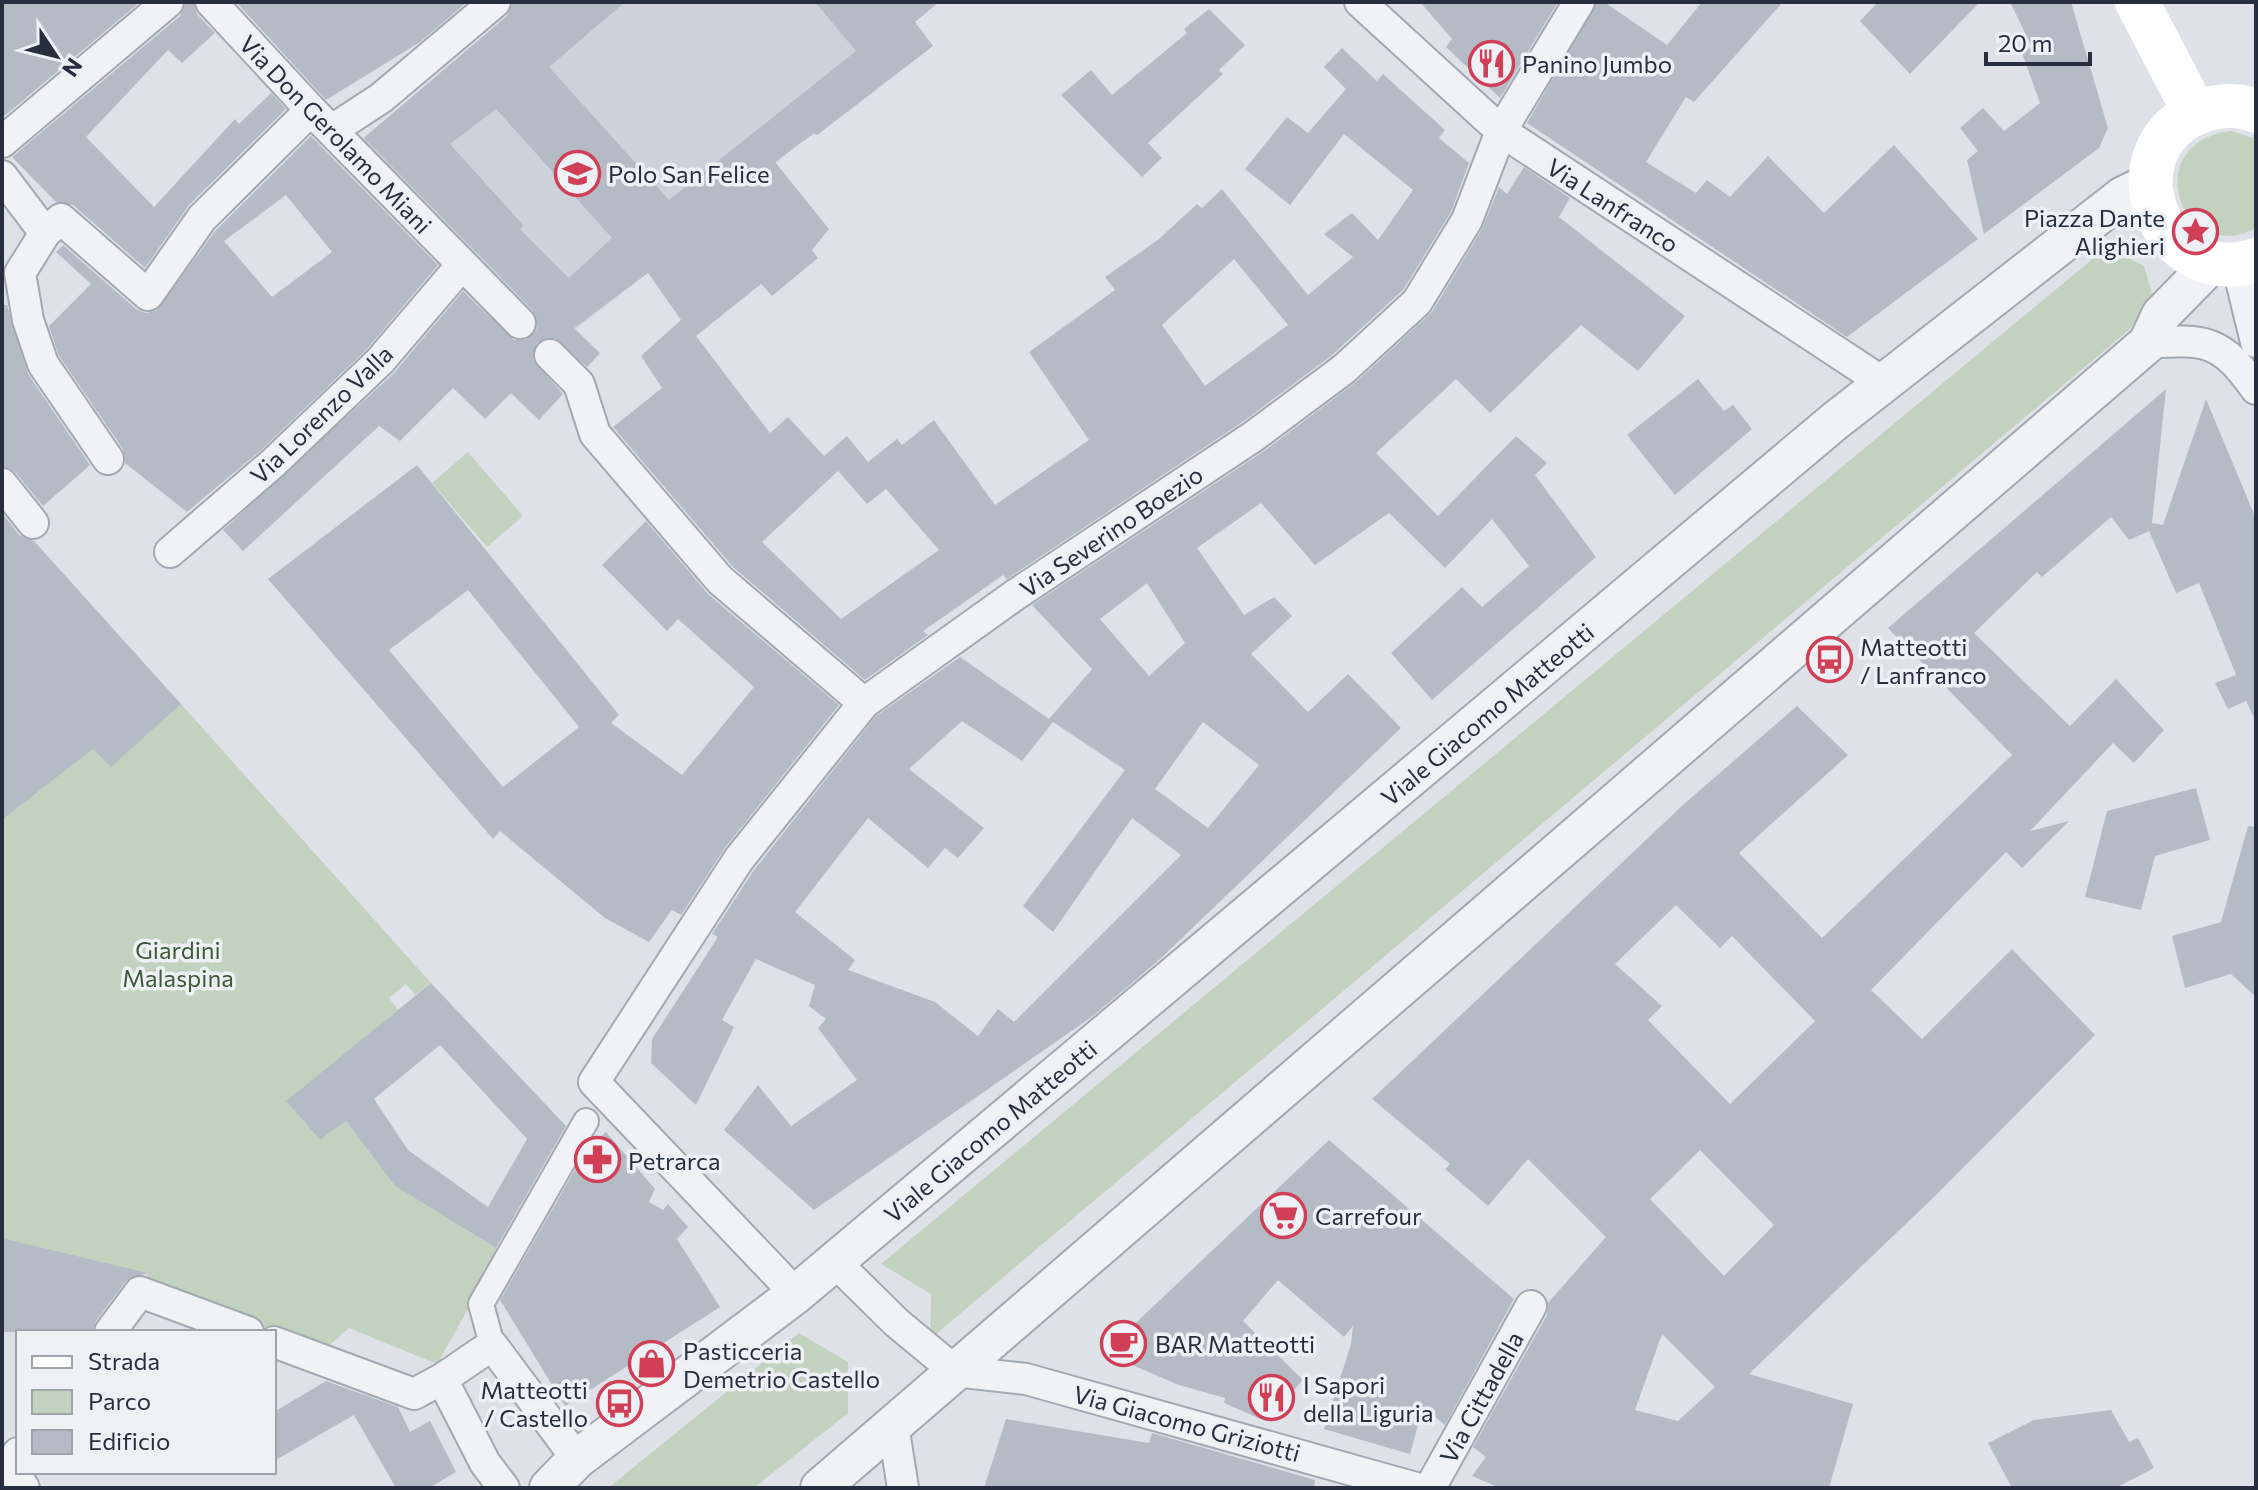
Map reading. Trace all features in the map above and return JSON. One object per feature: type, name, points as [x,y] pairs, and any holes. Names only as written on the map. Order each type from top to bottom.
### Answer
[{"type":"main road","points":[[2137,2],[2195,113]]},
{"type":"main road","points":[[2243,262],[2180,247],[2167,234],[2152,202],[2150,183],[2155,159],[2166,137],[2195,113],[2222,106],[2254,109]]},
{"type":"street","points":[[2,142],[168,2]]},
{"type":"street","name":"Via Don Gerolamo Miani","points":[[211,2],[461,266],[520,323]]},
{"type":"street","points":[[108,459],[43,364],[28,320],[20,273],[45,233],[61,219],[148,295],[202,218],[322,120],[381,98],[495,2]]},
{"type":"street","name":"Via Lanfranco","points":[[1360,2],[1501,131],[1884,383]]},
{"type":"street","name":"Via Severino Boezio","points":[[796,1294],[594,1082],[619,1047],[661,974],[739,859],[864,703],[1015,595],[1254,436],[1344,369],[1417,302],[1467,220],[1501,131],[1579,2]]},
{"type":"street","points":[[2,176],[45,233]]},
{"type":"street","name":"Viale Giacomo Matteotti","points":[[549,1488],[577,1459],[835,1262],[1884,383],[2123,196],[2150,183]]},
{"type":"street","points":[[820,1488],[2148,343],[2161,315],[2243,262],[2256,342]]},
{"type":"street","name":"Via Lorenzo Valla","points":[[170,552],[272,464],[380,361],[461,266]]},
{"type":"street","points":[[2148,343],[2185,340],[2217,346],[2238,363],[2256,389]]},
{"type":"street","points":[[550,355],[579,384],[595,434],[720,580],[864,703]]},
{"type":"street","points":[[577,1459],[492,1345],[481,1304],[586,1121]]},
{"type":"street","points":[[835,1262],[897,1323],[955,1371]]},
{"type":"street","points":[[112,1330],[140,1292],[243,1330]]},
{"type":"street","name":"Via Cittadella","points":[[1430,1488],[1531,1306]]},
{"type":"street","points":[[276,1343],[414,1394],[492,1345]]},
{"type":"street","name":"Via Giacomo Griziotti","points":[[955,1371],[1026,1379],[1416,1488]]},
{"type":"street","points":[[442,1379],[485,1463],[504,1488]]},
{"type":"street","points":[[893,1425],[903,1488]]},
{"type":"street","points":[[16,1456],[9,1466],[24,1488]]},
{"type":"shaded area","name":"Polo San Felice","points":[[523,2],[939,2],[915,22],[933,46],[817,135],[795,147],[642,277],[550,349],[361,140]]},
{"type":"green space","points":[[2231,131],[2256,139],[2256,228],[2230,236],[2208,231],[2191,218],[2180,199],[2178,178],[2184,157],[2202,140]]},
{"type":"green space","points":[[2107,247],[2144,266],[2156,307],[930,1339],[931,1294],[881,1264]]},
{"type":"green space","points":[[468,452],[523,516],[487,547],[432,483]]},
{"type":"green space","name":"Giardini Malaspina","points":[[181,704],[431,983],[415,995],[406,984],[389,998],[398,1010],[286,1101],[320,1140],[346,1121],[395,1186],[501,1251],[437,1364],[349,1328],[323,1351],[152,1282],[146,1274],[2,1238],[2,820],[93,749],[111,766]]},
{"type":"green space","points":[[799,1333],[848,1362],[848,1413],[754,1488],[608,1488]]},
{"type":"building","points":[[2,2],[140,2],[2,118]]},
{"type":"building","points":[[186,2],[194,2],[197,14],[215,33],[182,63],[168,50],[86,137],[154,207],[235,119],[239,124],[271,93],[286,109],[189,205],[145,268],[73,205],[56,202],[12,157],[180,16]]},
{"type":"building","points":[[236,2],[467,2],[420,42],[326,100]]},
{"type":"building","points":[[513,2],[625,2],[549,67],[669,200],[856,51],[815,2],[939,2],[915,22],[933,46],[817,135],[814,133],[775,162],[829,229],[812,250],[818,258],[772,296],[761,284],[696,336],[770,433],[788,417],[824,456],[847,436],[868,462],[897,439],[902,445],[934,420],[995,505],[1089,440],[1029,352],[1115,290],[1105,277],[1159,239],[1197,204],[1202,208],[1222,189],[1308,295],[1353,257],[1324,234],[1352,213],[1378,240],[1413,190],[1344,134],[1290,205],[1245,169],[1287,117],[1308,133],[1346,89],[1324,67],[1342,48],[1377,81],[1383,74],[1445,130],[1439,138],[1469,163],[1451,212],[1403,290],[1332,355],[1244,421],[1007,579],[1003,575],[923,631],[928,635],[865,680],[733,567],[613,427],[662,388],[641,356],[681,320],[648,273],[574,328],[600,353],[587,367],[555,338],[537,343],[533,360],[563,394],[539,420],[511,393],[485,419],[453,388],[400,441],[379,426],[243,551],[223,530],[393,374],[463,291],[514,340],[525,340],[537,329],[533,310],[364,138],[507,16]],"holes":[[[496,109],[612,238],[569,278],[520,229],[523,225],[450,144]],[[1234,259],[1288,325],[1205,386],[1162,325]],[[838,471],[867,504],[886,489],[939,550],[841,619],[762,542]]]},
{"type":"building","points":[[1420,2],[1558,2],[1500,98],[1446,47],[1452,39]]},
{"type":"building","points":[[1597,2],[1604,2],[1667,45],[1702,2],[1783,2],[1694,102],[1686,97],[1646,162],[1696,193],[1707,180],[1730,197],[1768,156],[1824,213],[1894,145],[1978,239],[1847,337],[1527,123]]},
{"type":"building","points":[[1878,2],[1980,2],[1910,74],[1860,21]]},
{"type":"building","points":[[2010,2],[2071,2],[2108,128],[2099,148],[1984,234],[1967,160],[1978,151],[1960,128],[1983,108],[2004,131],[2040,103],[2022,53],[2032,47]]},
{"type":"building","points":[[1209,9],[1245,45],[1219,70],[1223,74],[1148,143],[1162,158],[1142,177],[1061,95],[1091,70],[1112,95],[1187,33],[1184,29]]},
{"type":"building","points":[[311,136],[438,265],[367,349],[260,451],[187,512],[125,463],[123,449],[59,356],[49,326],[91,284],[56,252],[63,245],[136,309],[146,313],[156,311],[216,230]],"holes":[[[286,195],[332,252],[272,297],[224,241]]]},
{"type":"building","points":[[1524,167],[1570,198],[1559,217],[1685,316],[1638,371],[1581,325],[1490,413],[1456,379],[1376,453],[1438,516],[1516,436],[1547,463],[1535,475],[1596,557],[1432,700],[1391,653],[1462,587],[1482,607],[1529,566],[1492,519],[1445,568],[1389,513],[1315,565],[1261,503],[1197,548],[1244,615],[1274,597],[1292,616],[1251,654],[1308,712],[1348,674],[1401,728],[1160,959],[1093,1016],[814,1210],[724,1130],[758,1085],[791,1126],[857,1080],[818,1028],[826,1019],[809,1006],[815,985],[756,959],[722,1020],[734,1027],[696,1105],[651,1063],[652,1039],[718,937],[712,934],[754,870],[876,716],[960,657],[1049,719],[1092,669],[1032,605],[1264,451],[1356,382],[1432,312],[1482,229],[1499,187],[1507,194]],"holes":[[[1147,583],[1185,643],[1149,676],[1100,619]],[[962,721],[1022,761],[1053,722],[1125,770],[1023,906],[1053,932],[1132,818],[1181,855],[1014,1022],[998,1009],[978,1036],[935,1002],[848,970],[855,960],[795,912],[868,818],[928,868],[945,848],[958,858],[984,828],[909,769]],[[1203,722],[1259,765],[1208,828],[1155,789]]]},
{"type":"building","points":[[2,305],[7,305],[28,374],[90,465],[43,506],[16,473],[2,466]]},
{"type":"building","points":[[1698,379],[1724,411],[1733,405],[1752,429],[1675,495],[1627,435]]},
{"type":"building","points":[[2166,389],[2152,523],[2163,525],[2206,399],[2256,519],[2256,722],[2246,701],[2228,709],[2215,683],[2236,675],[2199,583],[2176,593],[2149,531],[2129,540],[2111,517],[2042,577],[2037,572],[1974,633],[2070,726],[2116,679],[2164,730],[2134,763],[2113,743],[2030,831],[2069,821],[2022,868],[2006,852],[1871,990],[1922,1039],[2012,949],[2095,1035],[1936,1195],[1749,1374],[1853,1404],[1829,1488],[1500,1488],[1472,1476],[1486,1457],[1473,1447],[1547,1315],[1548,1303],[1606,1237],[1528,1159],[1488,1206],[1445,1169],[1450,1164],[1372,1099],[1684,804],[1797,706],[1848,755],[1739,853],[1822,938],[2012,755],[1888,628]],"holes":[[[1676,905],[1720,948],[1732,936],[1815,1021],[1730,1104],[1648,1020],[1662,1006],[1615,964]],[[1700,1150],[1774,1225],[1724,1276],[1650,1199]],[[1662,1334],[1715,1387],[1678,1421],[1635,1410]]]},
{"type":"building","points":[[417,465],[619,715],[611,723],[682,775],[754,687],[678,619],[667,631],[602,565],[646,521],[708,594],[839,705],[725,848],[681,915],[672,910],[649,942],[605,918],[500,831],[493,839],[268,579]],"holes":[[[468,590],[579,727],[503,787],[389,650]]]},
{"type":"building","points":[[2,513],[19,535],[34,541],[181,704],[111,767],[93,749],[2,820]]},
{"type":"building","points":[[2196,788],[2210,840],[2155,856],[2141,910],[2085,897],[2107,811]]},
{"type":"building","points":[[2248,826],[2256,827],[2256,997],[2231,974],[2185,988],[2172,936],[2221,922]]},
{"type":"building","points":[[431,983],[566,1126],[496,1248],[395,1186],[346,1121],[320,1140],[286,1101]],"holes":[[[440,1045],[527,1139],[488,1207],[408,1150],[374,1099]]]},
{"type":"building","points":[[606,1132],[655,1189],[649,1202],[663,1210],[668,1204],[688,1227],[677,1239],[720,1307],[565,1406],[500,1300],[587,1149]]},
{"type":"building","points":[[1329,1140],[1514,1299],[1445,1425],[1423,1407],[1410,1454],[1324,1429],[1351,1344],[1353,1326],[1344,1337],[1278,1280],[1243,1321],[1303,1380],[1265,1421],[1224,1403],[1225,1398],[1179,1385],[1104,1353]]},
{"type":"building","points":[[2,1238],[147,1273],[126,1281],[93,1330],[2,1332]]},
{"type":"building","points":[[326,1381],[398,1407],[410,1432],[430,1421],[456,1472],[429,1488],[396,1488],[354,1415],[276,1460],[276,1411]]},
{"type":"building","points":[[2111,1410],[2129,1442],[2138,1438],[2154,1468],[2116,1488],[2012,1488],[1988,1443],[2034,1420]]},
{"type":"building","points":[[1006,1419],[1149,1443],[1152,1433],[1315,1480],[1314,1488],[984,1488]]},
{"type":"place","name":"Panino Jumbo","points":[[1491,63]]},
{"type":"place","name":"Polo San Felice","points":[[577,173]]},
{"type":"place","name":"Piazza Dante Alighieri","points":[[2196,231]]},
{"type":"place","name":"Matteotti / Lanfranco","points":[[1829,660]]},
{"type":"place","name":"Petrarca","points":[[597,1160]]},
{"type":"place","name":"Carrefour","points":[[1284,1215]]},
{"type":"place","name":"BAR Matteotti","points":[[1124,1343]]},
{"type":"place","name":"Pasticceria Demetrio Castello","points":[[652,1364]]},
{"type":"place","name":"I Sapori della Liguria","points":[[1272,1398]]},
{"type":"place","name":"Matteotti / Castello","points":[[619,1403]]}]
